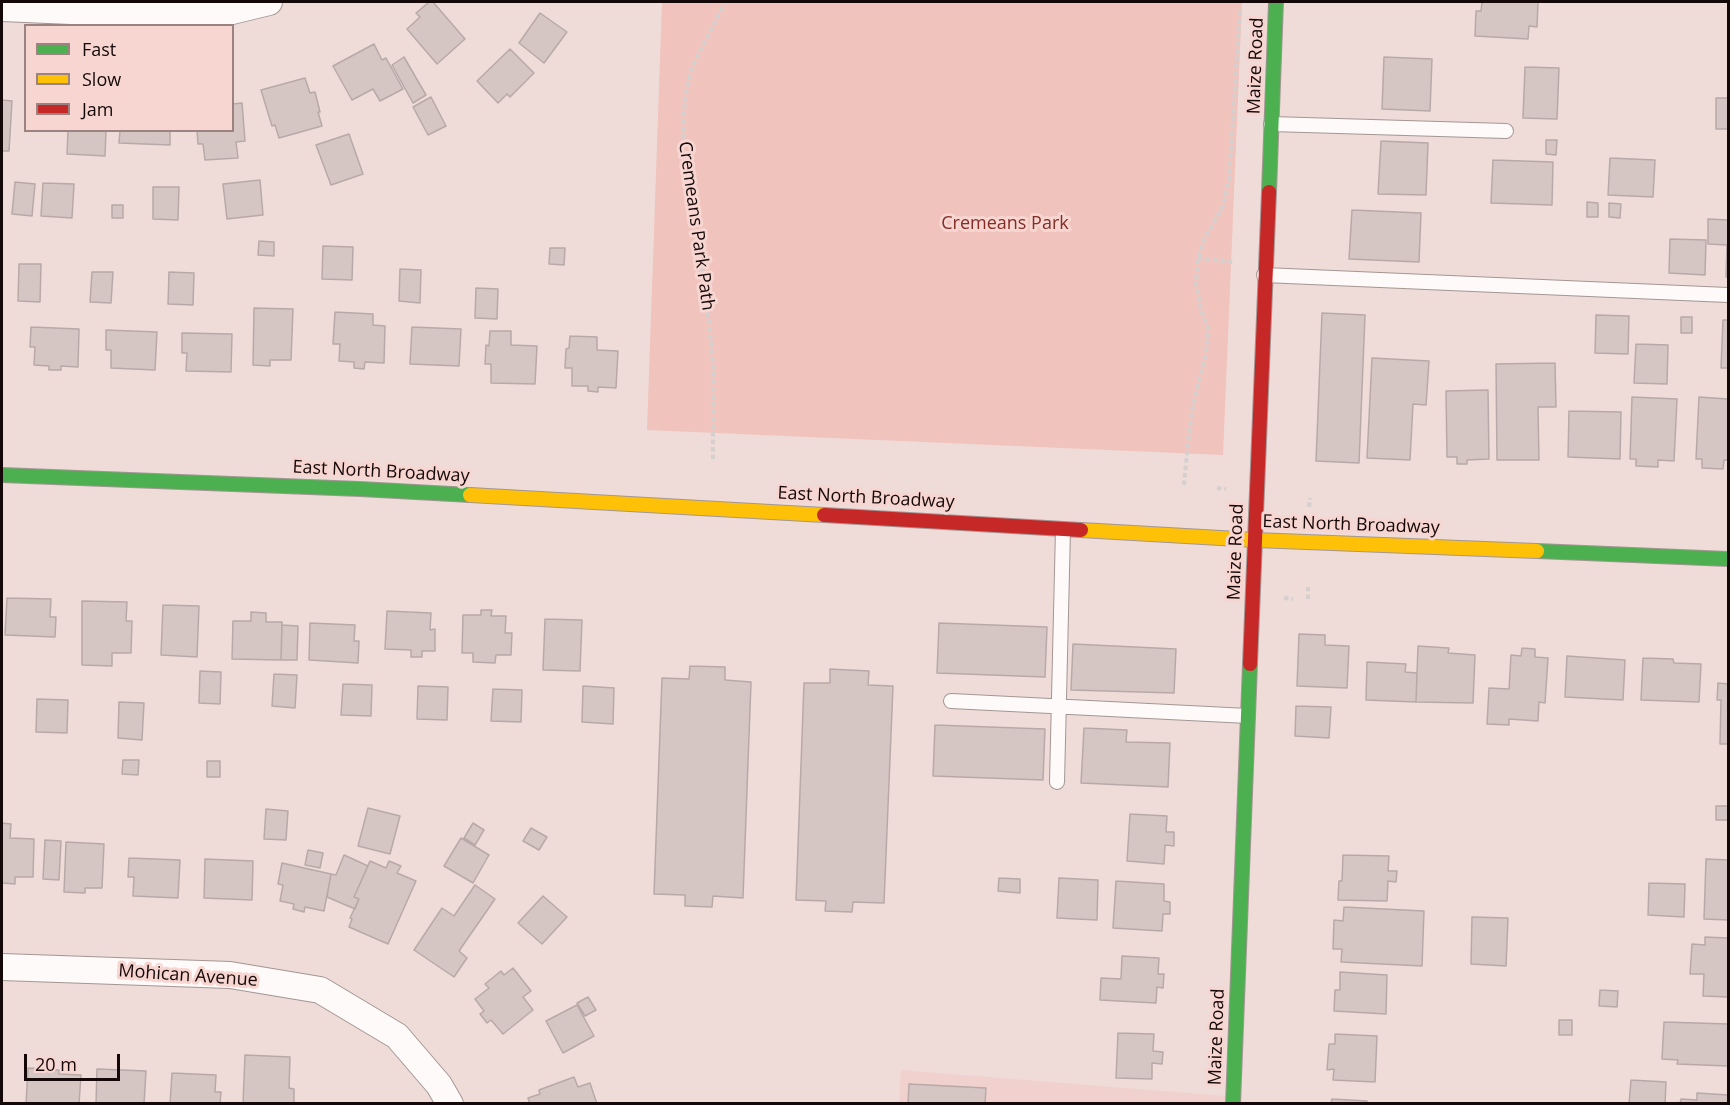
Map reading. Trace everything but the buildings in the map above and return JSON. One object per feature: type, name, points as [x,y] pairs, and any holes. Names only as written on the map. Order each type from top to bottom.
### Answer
[{"type":"main road","name":"Maize Road","points":[[1233,1104],[1276,2]]},
{"type":"main road","name":"East North Broadway","points":[[2,475],[360,489],[1063,527],[1255,540],[1728,559]]},
{"type":"street","points":[[2,8],[188,16],[232,11],[269,2]]},
{"type":"street","name":"Mohican Avenue","points":[[2,967],[230,975],[320,990],[397,1036],[439,1084],[450,1104]]},
{"type":"lane","points":[[1271,124],[1506,131]]},
{"type":"lane","points":[[1264,275],[1728,295]]},
{"type":"lane","points":[[1057,782],[1063,527]]},
{"type":"lane","points":[[951,702],[1248,716]]},
{"type":"path","name":"Cremeans Park Path","points":[[713,459],[713,364],[684,159],[683,127],[685,97],[692,67],[725,2]]},
{"type":"path","points":[[1184,485],[1190,424],[1206,353],[1208,329],[1201,310],[1196,283],[1198,258],[1204,240],[1223,206],[1229,180],[1241,2]]},
{"type":"path","points":[[1310,498],[1310,507]]},
{"type":"path","points":[[1308,587],[1308,599]]},
{"type":"shaded area","points":[[901,1070],[1238,1097],[1237,1104],[899,1104]]},
{"type":"green space","name":"Cremeans Park","points":[[662,2],[1242,2],[1223,455],[647,430]]},
{"type":"traffic: fast","points":[[1269,192],[1276,2]]},
{"type":"traffic: fast","points":[[2,475],[470,495]]},
{"type":"traffic: fast","points":[[1537,551],[1728,559]]},
{"type":"traffic: fast","points":[[1233,1104],[1250,664]]},
{"type":"traffic: slow","points":[[470,495],[824,515]]},
{"type":"traffic: slow","points":[[1081,530],[1255,540],[1537,551]]},
{"type":"traffic: jam","points":[[1250,664],[1269,192]]},
{"type":"traffic: jam","points":[[824,515],[1081,530]]}]
